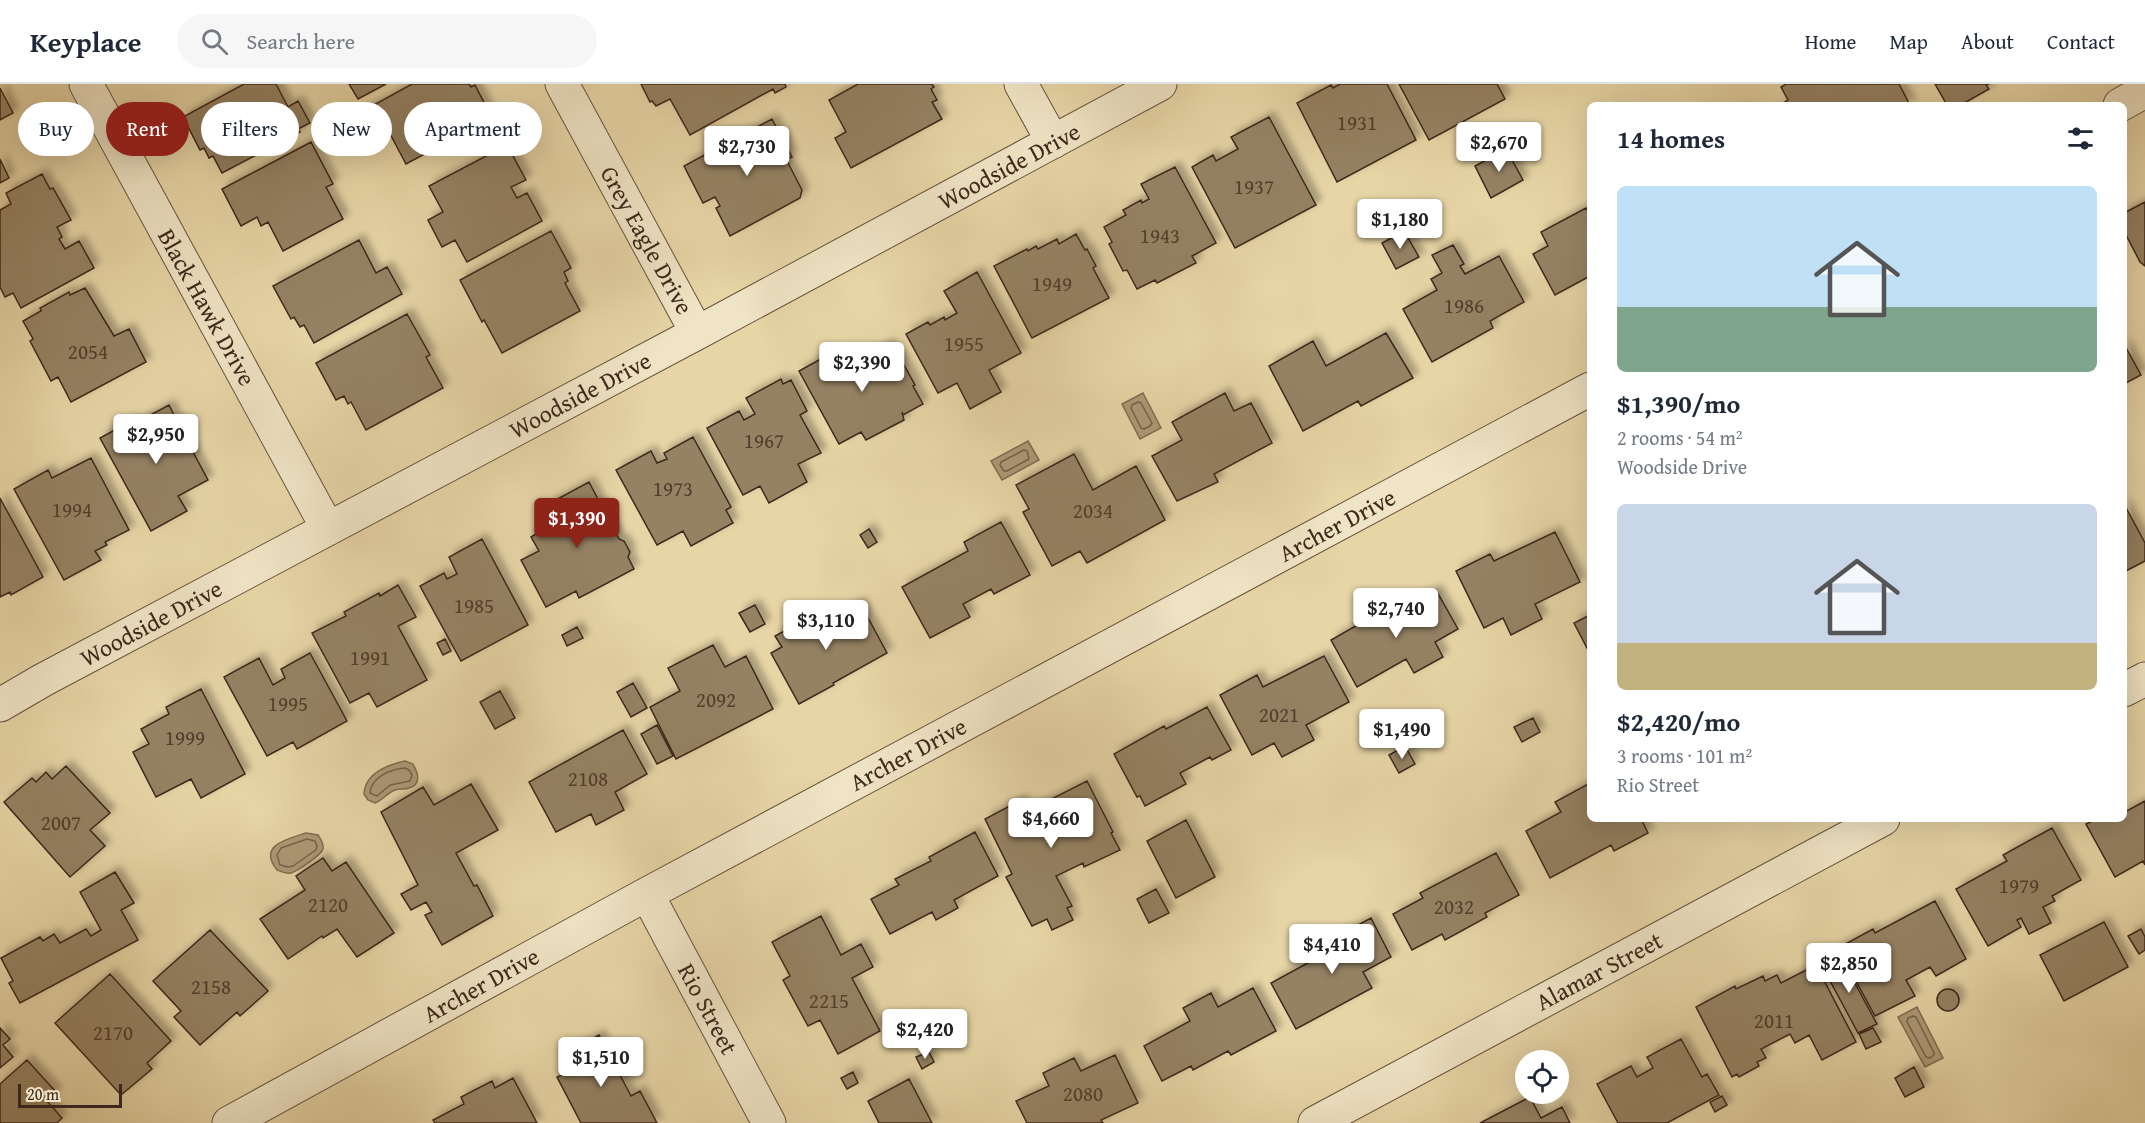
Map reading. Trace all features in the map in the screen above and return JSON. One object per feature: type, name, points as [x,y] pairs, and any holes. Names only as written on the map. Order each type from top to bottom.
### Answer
[{"type":"street","name":"Black Hawk Drive","points":[[86,84],[328,529]]},
{"type":"street","name":"Grey Eagle Drive","points":[[562,84],[697,333]]},
{"type":"street","points":[[1022,84],[1053,142]]},
{"type":"street","name":"Woodside Drive","points":[[0,705],[53,674],[697,333],[1160,84]]},
{"type":"street","points":[[2125,102],[2145,91]]},
{"type":"street","name":"Archer Drive","points":[[229,1123],[647,894],[1587,391]]},
{"type":"street","points":[[2127,688],[2145,679]]},
{"type":"street","name":"Alamar Street","points":[[1315,1123],[1877,822]]},
{"type":"street","name":"Rio Street","points":[[647,894],[769,1123]]},
{"type":"water","points":[[1143,393],[1161,428],[1140,439],[1122,404]]},
{"type":"water","points":[[1028,441],[1039,460],[1002,480],[991,461]]},
{"type":"water","points":[[405,761],[415,767],[418,778],[416,784],[407,789],[392,791],[375,803],[368,800],[364,794],[365,787],[373,775],[384,768]]},
{"type":"water","points":[[306,833],[318,835],[323,845],[321,852],[294,872],[287,873],[277,870],[272,861],[273,849],[277,844]]},
{"type":"water","points":[[1917,1007],[1943,1058],[1925,1067],[1898,1017]]},
{"type":"building","points":[[244,84],[276,84],[285,102],[211,102]]},
{"type":"building","points":[[349,84],[386,84],[358,99]]},
{"type":"building","points":[[412,84],[469,84],[471,87],[475,85],[484,102],[404,102],[404,156],[421,156],[406,164],[392,138],[392,102],[379,102]]},
{"type":"building","points":[[641,84],[785,84],[786,87],[775,93],[773,89],[690,135],[670,99],[656,106],[652,101],[650,102]]},
{"type":"building","points":[[858,84],[932,84],[934,87],[931,89],[937,100],[932,102],[942,119],[851,168],[835,138],[846,132],[829,100]]},
{"type":"building","points":[[1340,84],[1387,84],[1416,140],[1337,182],[1297,103],[1331,85],[1333,88]]},
{"type":"building","points":[[1399,84],[1497,84],[1505,99],[1429,140]]},
{"type":"building","points":[[1786,84],[1899,84],[1908,102],[1785,102],[1788,100],[1781,87]]},
{"type":"building","points":[[1935,84],[1989,84],[1986,85],[1989,89],[1966,102],[1945,102]]},
{"type":"building","points":[[0,88],[13,113],[0,120]]},
{"type":"building","points":[[299,103],[310,123],[299,128]]},
{"type":"building","points":[[201,107],[200,150],[189,129],[189,114]]},
{"type":"building","points":[[1269,117],[1316,205],[1235,248],[1192,167],[1213,155],[1216,161],[1238,149],[1231,137]]},
{"type":"building","points":[[772,119],[792,157],[786,159],[802,190],[800,198],[730,236],[716,208],[720,206],[715,197],[703,203],[684,166]]},
{"type":"building","points":[[311,142],[311,156],[318,156],[333,184],[326,187],[343,219],[283,251],[268,222],[261,226],[257,217],[241,226],[222,189],[284,156],[299,156],[299,148]]},
{"type":"building","points":[[1506,149],[1523,180],[1491,198],[1475,166]]},
{"type":"building","points":[[213,156],[254,156],[222,173]]},
{"type":"building","points":[[486,156],[513,156],[526,180],[511,187],[517,198],[527,193],[542,221],[467,262],[455,240],[442,247],[428,220],[443,212],[429,186]]},
{"type":"building","points":[[0,159],[9,178],[0,183]]},
{"type":"building","points":[[1175,167],[1216,243],[1192,256],[1196,263],[1157,283],[1155,280],[1137,289],[1127,270],[1123,271],[1109,244],[1112,242],[1104,227],[1126,215],[1123,210],[1141,200],[1142,203],[1149,199],[1141,184]]},
{"type":"building","points":[[42,174],[50,189],[53,188],[71,220],[57,227],[62,237],[59,239],[65,249],[79,241],[94,268],[21,308],[13,293],[5,297],[0,287],[0,210],[11,204],[6,193]]},
{"type":"building","points":[[2145,202],[2145,266],[2140,262],[2127,237],[2127,211]]},
{"type":"building","points":[[1586,208],[1587,278],[1555,295],[1533,254],[1548,246],[1541,232]]},
{"type":"building","points":[[551,231],[571,268],[564,272],[568,281],[565,283],[580,311],[502,353],[484,320],[482,322],[460,280]]},
{"type":"building","points":[[1404,231],[1419,257],[1396,269],[1382,243]]},
{"type":"building","points":[[1076,234],[1096,266],[1093,268],[1109,298],[1032,338],[994,266],[1027,249],[1028,251],[1036,246],[1038,249],[1057,239],[1059,244]]},
{"type":"building","points":[[359,240],[376,273],[387,267],[402,294],[314,343],[304,325],[300,327],[294,317],[291,319],[273,286]]},
{"type":"building","points":[[1453,245],[1464,264],[1460,266],[1465,274],[1499,256],[1524,302],[1490,321],[1493,328],[1432,362],[1403,309],[1437,290],[1431,279],[1442,273],[1432,255]]},
{"type":"building","points":[[977,272],[1021,353],[989,370],[1001,392],[970,409],[957,383],[938,393],[906,334],[928,322],[930,325],[957,313],[944,291]]},
{"type":"building","points":[[85,288],[114,336],[129,329],[146,362],[71,402],[58,377],[51,381],[30,341],[33,339],[23,321],[41,311],[40,308],[69,292],[70,295]]},
{"type":"building","points":[[407,314],[430,355],[426,357],[443,388],[366,430],[351,402],[348,404],[344,396],[336,400],[316,363]]},
{"type":"building","points":[[1386,333],[1413,378],[1361,406],[1358,401],[1303,431],[1269,366],[1313,341],[1326,366]]},
{"type":"building","points":[[889,344],[896,357],[899,356],[923,404],[903,415],[902,412],[904,420],[866,440],[861,432],[839,444],[799,371],[828,355],[836,369],[862,352],[865,357]]},
{"type":"building","points":[[2127,349],[2141,375],[2127,382]]},
{"type":"building","points":[[781,379],[783,384],[791,380],[807,411],[800,415],[821,453],[798,464],[807,482],[769,503],[760,486],[743,495],[707,428],[739,411],[744,420],[755,414],[746,398]]},
{"type":"building","points":[[1225,393],[1234,411],[1251,403],[1272,443],[1214,474],[1218,482],[1177,501],[1152,456],[1182,440],[1172,422]]},
{"type":"building","points":[[169,405],[177,421],[182,423],[188,434],[186,439],[208,480],[178,496],[187,511],[151,531],[100,438],[131,421],[132,425]]},
{"type":"building","points":[[693,437],[731,507],[726,510],[733,523],[691,546],[683,531],[657,545],[616,470],[651,451],[657,463],[667,459],[664,453]]},
{"type":"building","points":[[1074,454],[1093,490],[1136,466],[1165,520],[1087,563],[1080,551],[1052,566],[1023,512],[1029,509],[1016,485]]},
{"type":"building","points":[[91,458],[129,530],[105,542],[107,545],[95,551],[101,560],[64,580],[14,489],[48,470],[52,478]]},
{"type":"building","points":[[589,482],[619,539],[624,541],[630,552],[628,557],[634,569],[579,598],[576,591],[546,607],[521,560],[539,551],[531,537],[559,519],[550,503]]},
{"type":"building","points":[[0,498],[43,577],[11,595],[10,592],[0,597]]},
{"type":"building","points":[[2127,510],[2145,543],[2145,561],[2127,570]]},
{"type":"building","points":[[1001,522],[1030,575],[994,594],[991,589],[963,604],[970,617],[930,638],[902,587],[968,551],[964,542]]},
{"type":"building","points":[[869,529],[877,542],[868,548],[860,535]]},
{"type":"building","points":[[1555,532],[1580,582],[1535,604],[1542,619],[1511,635],[1503,618],[1484,628],[1456,571],[1490,554],[1494,561]]},
{"type":"building","points":[[482,539],[528,625],[461,661],[420,586],[444,573],[447,579],[457,574],[449,557]]},
{"type":"building","points":[[398,585],[416,617],[398,626],[427,680],[377,707],[369,693],[350,703],[312,633],[346,616],[344,612]]},
{"type":"building","points":[[1436,590],[1458,629],[1435,642],[1443,657],[1414,673],[1406,659],[1357,687],[1331,640],[1382,611],[1386,618]]},
{"type":"building","points":[[860,603],[887,653],[799,704],[771,653],[782,647],[775,636],[816,614],[821,625]]},
{"type":"building","points":[[755,605],[765,624],[750,632],[739,613]]},
{"type":"building","points":[[1587,616],[1587,648],[1574,623]]},
{"type":"building","points":[[577,627],[583,638],[567,646],[562,635]]},
{"type":"building","points":[[445,639],[451,651],[443,655],[437,643]]},
{"type":"building","points":[[713,645],[725,667],[746,656],[773,709],[676,759],[650,707],[680,691],[668,668]]},
{"type":"building","points":[[310,653],[347,721],[297,749],[293,742],[267,756],[224,677],[259,658],[273,685],[285,678],[281,669]]},
{"type":"building","points":[[1324,656],[1349,702],[1306,725],[1314,740],[1282,757],[1274,743],[1252,755],[1220,695],[1257,675],[1263,687]]},
{"type":"building","points":[[633,683],[647,708],[631,717],[617,692]]},
{"type":"building","points":[[201,689],[245,774],[201,798],[191,779],[156,797],[133,752],[149,744],[141,729],[169,714],[166,707]]},
{"type":"building","points":[[500,691],[515,718],[495,729],[480,702]]},
{"type":"building","points":[[1207,707],[1231,750],[1212,760],[1210,757],[1180,773],[1186,784],[1145,806],[1140,796],[1137,797],[1114,754],[1164,726],[1166,729]]},
{"type":"building","points":[[1533,718],[1540,732],[1522,742],[1514,727]]},
{"type":"building","points":[[657,725],[673,756],[657,764],[641,734]]},
{"type":"building","points":[[623,730],[647,774],[615,792],[624,810],[596,825],[591,814],[556,832],[529,782]]},
{"type":"building","points":[[1405,746],[1415,764],[1399,773],[1389,755]]},
{"type":"building","points":[[66,766],[110,813],[90,830],[105,846],[70,877],[4,802],[32,778],[36,782],[46,772],[52,779]]},
{"type":"building","points":[[1087,781],[1120,850],[1084,867],[1083,863],[1056,876],[1072,906],[1067,908],[1073,920],[1052,930],[1047,919],[1032,926],[1006,877],[1012,874],[985,819],[1021,800],[1026,812]]},
{"type":"building","points":[[471,784],[498,830],[456,853],[474,886],[477,885],[493,916],[442,945],[425,915],[432,912],[426,902],[411,910],[401,894],[418,885],[381,812],[423,787],[434,805]]},
{"type":"building","points":[[1587,785],[1587,822],[1642,822],[1648,833],[1614,851],[1611,845],[1550,878],[1526,831],[1561,812],[1555,802]]},
{"type":"building","points":[[2145,801],[2145,865],[2143,861],[2115,877],[2086,824],[2090,822],[2127,822],[2127,811]]},
{"type":"building","points":[[1186,820],[1215,877],[1176,898],[1147,841]]},
{"type":"building","points":[[2052,828],[2081,880],[2052,896],[2055,901],[2043,907],[2051,923],[2029,934],[2021,918],[2017,920],[2021,927],[1988,946],[1956,889],[2007,861],[2003,855]]},
{"type":"building","points":[[975,832],[998,876],[954,900],[958,908],[936,920],[932,912],[890,934],[871,899],[899,885],[895,879],[931,861],[929,857]]},
{"type":"building","points":[[1496,853],[1519,895],[1485,913],[1487,917],[1445,940],[1442,934],[1412,950],[1393,914],[1423,898],[1420,893]]},
{"type":"building","points":[[323,858],[332,871],[346,862],[394,933],[357,957],[337,929],[323,938],[322,936],[288,959],[260,919],[305,890],[296,876]]},
{"type":"building","points":[[115,872],[134,903],[121,910],[138,940],[20,1003],[9,983],[13,981],[1,958],[40,937],[43,941],[54,934],[60,943],[86,929],[91,936],[101,930],[80,892]]},
{"type":"building","points":[[1156,889],[1169,913],[1149,923],[1137,899]]},
{"type":"building","points":[[1935,901],[1966,959],[1936,976],[1930,967],[1906,980],[1915,996],[1875,1016],[1838,948],[1873,929],[1875,933]]},
{"type":"building","points":[[821,916],[841,955],[861,944],[873,967],[852,978],[880,1031],[838,1054],[820,1020],[808,1026],[783,980],[790,976],[772,942]]},
{"type":"building","points":[[1371,918],[1391,957],[1363,972],[1372,988],[1296,1029],[1271,983],[1341,945],[1337,936]]},
{"type":"building","points":[[2104,922],[2128,967],[2064,1001],[2040,955]]},
{"type":"building","points":[[2141,929],[2145,937],[2145,950],[2139,954],[2128,936]]},
{"type":"building","points":[[210,930],[268,991],[240,1016],[237,1012],[200,1045],[174,1017],[181,1011],[153,981]]},
{"type":"building","points":[[1839,954],[1877,1024],[1858,1033],[1821,964]]},
{"type":"building","points":[[1816,965],[1856,1042],[1822,1060],[1809,1035],[1795,1043],[1790,1034],[1761,1049],[1766,1058],[1757,1062],[1759,1066],[1739,1077],[1737,1074],[1732,1077],[1696,1007],[1735,986],[1736,989],[1763,976],[1765,981],[1777,975],[1781,983]]},
{"type":"building","points":[[110,974],[171,1041],[147,1063],[152,1069],[121,1095],[55,1023]]},
{"type":"building","points":[[1253,988],[1276,1031],[1231,1055],[1228,1051],[1193,1070],[1191,1066],[1162,1081],[1144,1046],[1190,1021],[1183,1008],[1211,993],[1218,1007]]},
{"type":"building","points":[[1948,989],[1956,992],[1959,1000],[1956,1008],[1948,1011],[1940,1008],[1937,1000],[1940,992]]},
{"type":"building","points":[[922,1017],[931,1034],[915,1041],[906,1024]]},
{"type":"building","points":[[0,1028],[10,1039],[3,1045],[13,1057],[0,1068]]},
{"type":"building","points":[[1873,1028],[1881,1042],[1866,1049],[1859,1034]]},
{"type":"building","points":[[599,1035],[631,1096],[640,1091],[657,1123],[581,1123],[557,1077],[571,1071],[562,1055]]},
{"type":"building","points":[[1681,1039],[1702,1077],[1707,1074],[1719,1095],[1667,1123],[1618,1123],[1597,1084],[1631,1066],[1637,1077],[1653,1068],[1647,1057]]},
{"type":"building","points":[[929,1052],[934,1062],[922,1069],[916,1057]]},
{"type":"building","points":[[1115,1055],[1138,1103],[1101,1120],[1103,1123],[1027,1123],[1016,1101],[1049,1086],[1043,1073],[1074,1058],[1081,1071]]},
{"type":"building","points":[[27,1060],[56,1092],[47,1101],[62,1118],[57,1123],[0,1123],[0,1084]]},
{"type":"building","points":[[1914,1067],[1924,1087],[1905,1097],[1895,1078]]},
{"type":"building","points":[[853,1072],[858,1083],[847,1089],[841,1078]]},
{"type":"building","points":[[513,1078],[537,1123],[435,1123],[433,1120],[464,1104],[461,1097],[492,1081],[495,1088]]},
{"type":"building","points":[[909,1079],[932,1123],[879,1123],[868,1101]]},
{"type":"building","points":[[1722,1096],[1727,1105],[1715,1112],[1710,1102]]},
{"type":"building","points":[[1517,1104],[1534,1104],[1541,1118],[1562,1107],[1570,1123],[1480,1123]]}]
